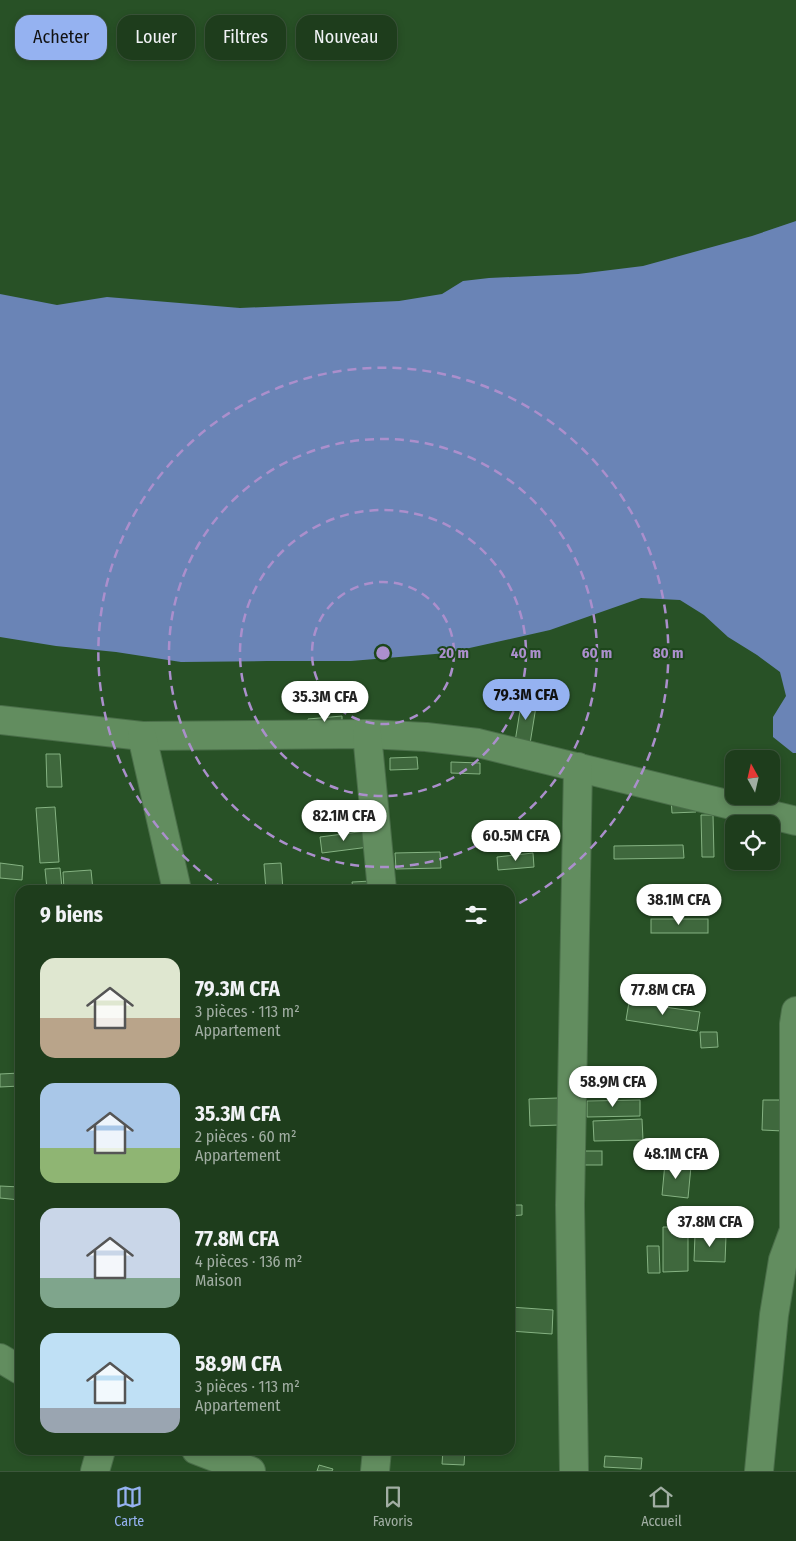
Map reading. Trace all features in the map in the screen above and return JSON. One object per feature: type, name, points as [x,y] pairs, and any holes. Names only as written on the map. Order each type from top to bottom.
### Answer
[{"type":"street","points":[[0,720],[142,736],[366,734],[426,737],[478,743],[796,821]]},
{"type":"street","points":[[366,734],[381,885]]},
{"type":"street","points":[[142,736],[176,885]]},
{"type":"street","points":[[574,1471],[570,1205],[578,767]]},
{"type":"street","points":[[759,1471],[774,1315],[783,1260],[795,1230],[794,1024],[796,1011]]},
{"type":"street","points":[[0,1358],[15,1367]]},
{"type":"street","points":[[95,1471],[100,1455]]},
{"type":"street","points":[[209,1455],[251,1471]]},
{"type":"street","points":[[375,1471],[377,1455]]},
{"type":"water","points":[[796,221],[796,753],[793,753],[773,737],[773,717],[786,696],[780,672],[728,637],[704,615],[680,600],[641,598],[550,630],[447,653],[351,661],[181,662],[0,637],[0,294],[57,305],[107,297],[240,308],[399,301],[442,294],[463,281],[578,274],[643,266],[752,236]]},
{"type":"building","points":[[523,692],[538,694],[529,750],[514,748]]},
{"type":"building","points":[[342,716],[342,728],[309,730],[308,719]]},
{"type":"building","points":[[46,754],[60,754],[62,787],[47,787]]},
{"type":"building","points":[[417,757],[418,769],[390,770],[390,758]]},
{"type":"building","points":[[451,762],[480,763],[480,774],[451,773]]},
{"type":"building","points":[[695,797],[696,812],[672,813],[671,798]]},
{"type":"building","points":[[55,807],[59,862],[40,863],[36,808]]},
{"type":"building","points":[[701,815],[713,815],[714,857],[702,857]]},
{"type":"building","points":[[366,831],[369,847],[322,853],[320,837]]},
{"type":"building","points":[[683,845],[684,858],[614,859],[614,846]]},
{"type":"building","points":[[440,852],[441,868],[396,869],[395,853]]},
{"type":"building","points":[[533,853],[534,867],[498,870],[497,857]]},
{"type":"building","points":[[0,863],[23,866],[22,880],[0,878]]},
{"type":"building","points":[[281,863],[283,885],[266,885],[264,864]]},
{"type":"building","points":[[60,868],[62,885],[47,885],[45,869]]},
{"type":"building","points":[[91,870],[92,885],[64,885],[63,872]]},
{"type":"building","points":[[371,881],[371,885],[352,885],[352,882]]},
{"type":"building","points":[[651,919],[708,919],[708,933],[651,933]]},
{"type":"building","points":[[629,1002],[700,1012],[697,1031],[626,1020]]},
{"type":"building","points":[[700,1032],[717,1032],[718,1047],[701,1048]]},
{"type":"building","points":[[15,1073],[15,1086],[0,1087],[0,1074]]},
{"type":"building","points":[[558,1098],[560,1125],[530,1126],[529,1099]]},
{"type":"building","points":[[640,1100],[640,1116],[587,1117],[587,1101]]},
{"type":"building","points":[[763,1100],[783,1100],[783,1131],[762,1130]]},
{"type":"building","points":[[642,1119],[643,1140],[594,1141],[593,1121]]},
{"type":"building","points":[[583,1151],[602,1151],[602,1165],[583,1165]]},
{"type":"building","points":[[665,1163],[691,1166],[688,1198],[662,1195]]},
{"type":"building","points":[[0,1186],[15,1187],[15,1200],[0,1198]]},
{"type":"building","points":[[515,1205],[522,1205],[522,1215],[515,1216]]},
{"type":"building","points":[[663,1227],[688,1227],[688,1271],[663,1272]]},
{"type":"building","points":[[695,1235],[726,1236],[725,1262],[694,1261]]},
{"type":"building","points":[[647,1246],[659,1246],[660,1273],[648,1273]]},
{"type":"building","points":[[515,1307],[553,1310],[552,1334],[515,1331]]},
{"type":"building","points":[[443,1455],[465,1455],[464,1465],[442,1464]]},
{"type":"building","points":[[605,1456],[642,1458],[641,1469],[604,1467]]},
{"type":"building","points":[[319,1465],[333,1469],[332,1471],[317,1471]]}]
